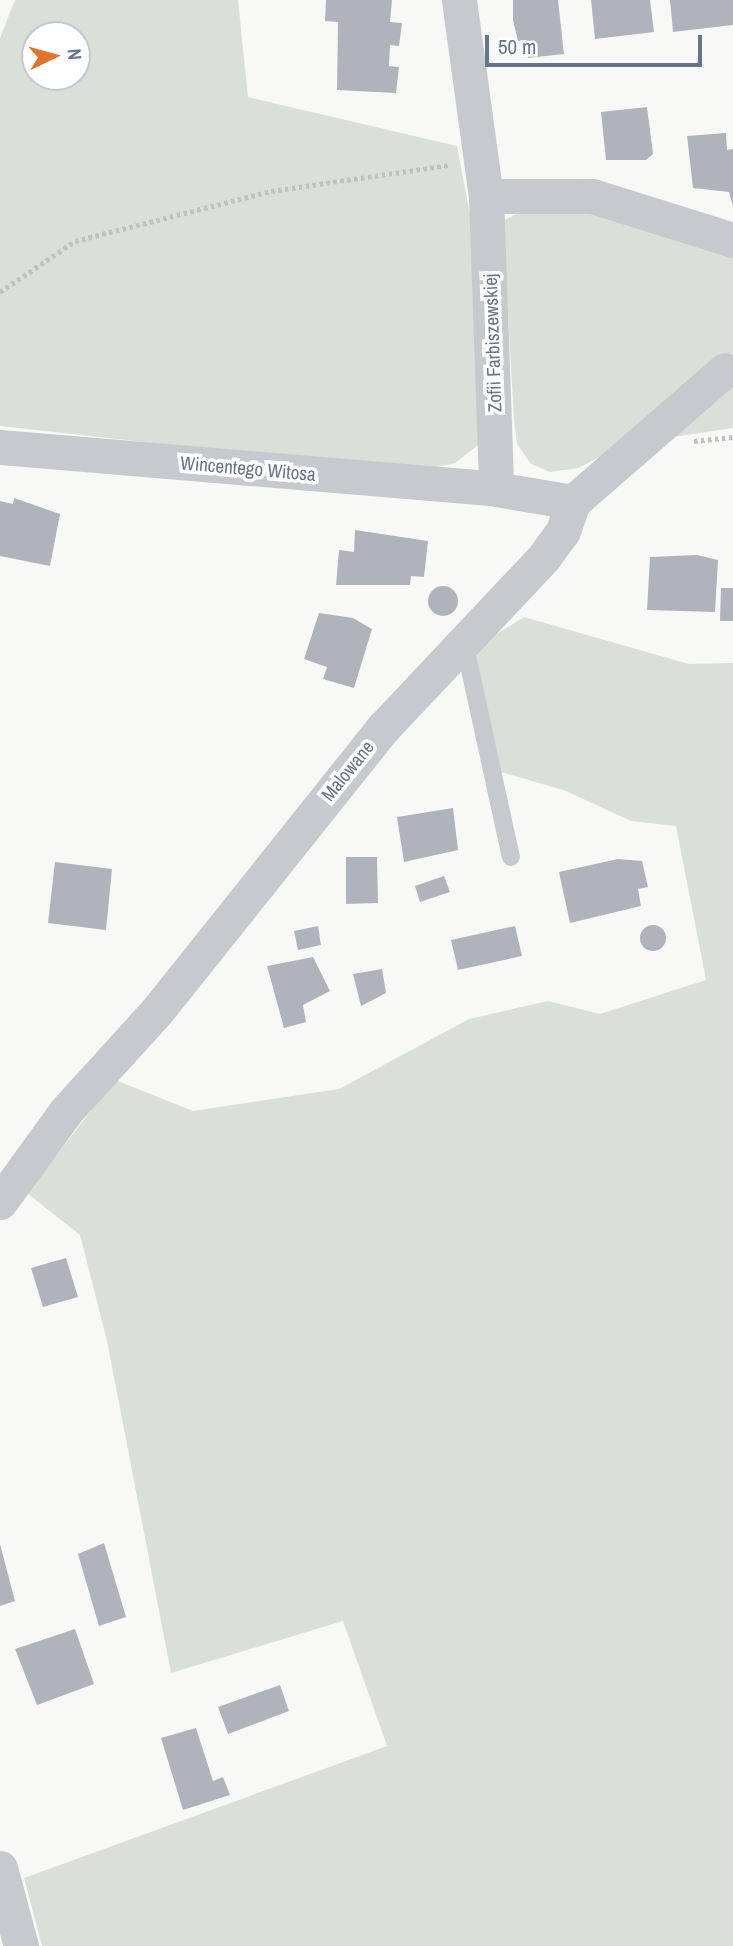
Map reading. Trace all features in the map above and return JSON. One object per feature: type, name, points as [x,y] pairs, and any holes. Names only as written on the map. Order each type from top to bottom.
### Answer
[{"type":"street","name":"Zofii Farbiszewskiej","points":[[459,0],[483,183],[496,489]]},
{"type":"street","points":[[483,183],[592,196],[733,240]]},
{"type":"street","name":"Malowane","points":[[0,1202],[66,1111],[157,1011],[384,727],[544,557],[563,531],[573,502],[725,370]]},
{"type":"street","name":"Wincentego Witosa","points":[[0,447],[496,489],[573,502]]},
{"type":"street","points":[[0,1868],[21,1946]]},
{"type":"lane","points":[[464,640],[511,857]]},
{"type":"path","points":[[0,292],[75,241],[271,191],[406,175],[439,165],[483,183]]},
{"type":"shaded area","points":[[15,0],[238,0],[248,97],[457,146],[475,241],[478,445],[455,463],[413,472],[0,426],[0,38]]},
{"type":"shaded area","points":[[566,207],[733,254],[733,428],[621,445],[579,468],[550,472],[531,464],[517,444],[514,420],[503,221],[520,212]]},
{"type":"shaded area","points":[[524,617],[689,664],[733,663],[733,1946],[42,1946],[24,1878],[387,1746],[343,1621],[171,1673],[107,1341],[80,1235],[27,1193],[115,1080],[193,1111],[339,1089],[469,1019],[548,1001],[600,1014],[706,980],[676,826],[631,821],[566,791],[501,772],[474,648]]},
{"type":"building","points":[[326,0],[392,0],[390,22],[402,23],[399,46],[390,45],[389,66],[399,67],[396,93],[337,90],[338,22],[325,21]]},
{"type":"building","points":[[513,0],[558,0],[564,54],[528,58],[526,40],[518,41],[513,20]]},
{"type":"building","points":[[591,0],[650,0],[654,32],[595,39]]},
{"type":"building","points":[[670,0],[733,0],[733,25],[673,32]]},
{"type":"building","points":[[647,107],[653,154],[646,160],[606,160],[601,112]]},
{"type":"building","points":[[726,133],[727,150],[733,149],[733,206],[729,192],[693,188],[687,136]]},
{"type":"building","points":[[14,498],[60,514],[50,566],[0,556],[0,501],[13,504]]},
{"type":"building","points":[[355,530],[428,541],[424,577],[411,576],[410,585],[336,585],[339,550],[354,552]]},
{"type":"building","points":[[697,555],[718,560],[715,612],[647,610],[650,557]]},
{"type":"building","points":[[443,586],[453,591],[458,601],[453,611],[443,616],[433,611],[428,601],[433,591]]},
{"type":"building","points":[[721,588],[733,588],[733,621],[720,621]]},
{"type":"building","points":[[319,613],[353,618],[372,629],[354,688],[323,679],[327,667],[304,659]]},
{"type":"building","points":[[453,808],[458,850],[404,862],[397,817]]},
{"type":"building","points":[[346,857],[377,857],[378,903],[346,904]]},
{"type":"building","points":[[618,859],[642,861],[648,887],[638,889],[641,906],[570,923],[559,872]]},
{"type":"building","points":[[55,862],[112,869],[106,930],[48,923]]},
{"type":"building","points":[[444,876],[450,892],[420,902],[415,886]]},
{"type":"building","points":[[653,925],[663,928],[666,938],[663,948],[653,951],[643,948],[640,938],[643,928]]},
{"type":"building","points":[[318,926],[321,945],[298,950],[294,931]]},
{"type":"building","points":[[515,926],[522,956],[458,970],[451,940]]},
{"type":"building","points":[[313,957],[330,991],[303,1005],[306,1022],[284,1028],[267,966]]},
{"type":"building","points":[[382,969],[386,993],[361,1006],[353,974]]},
{"type":"building","points":[[66,1258],[78,1297],[43,1307],[31,1268]]},
{"type":"building","points":[[104,1543],[126,1617],[99,1626],[78,1554]]},
{"type":"building","points":[[0,1544],[15,1601],[0,1606]]},
{"type":"building","points":[[75,1629],[94,1684],[37,1705],[15,1649]]},
{"type":"building","points":[[280,1685],[289,1711],[228,1734],[218,1707]]},
{"type":"building","points":[[196,1728],[213,1781],[223,1777],[230,1795],[183,1810],[161,1738]]}]
